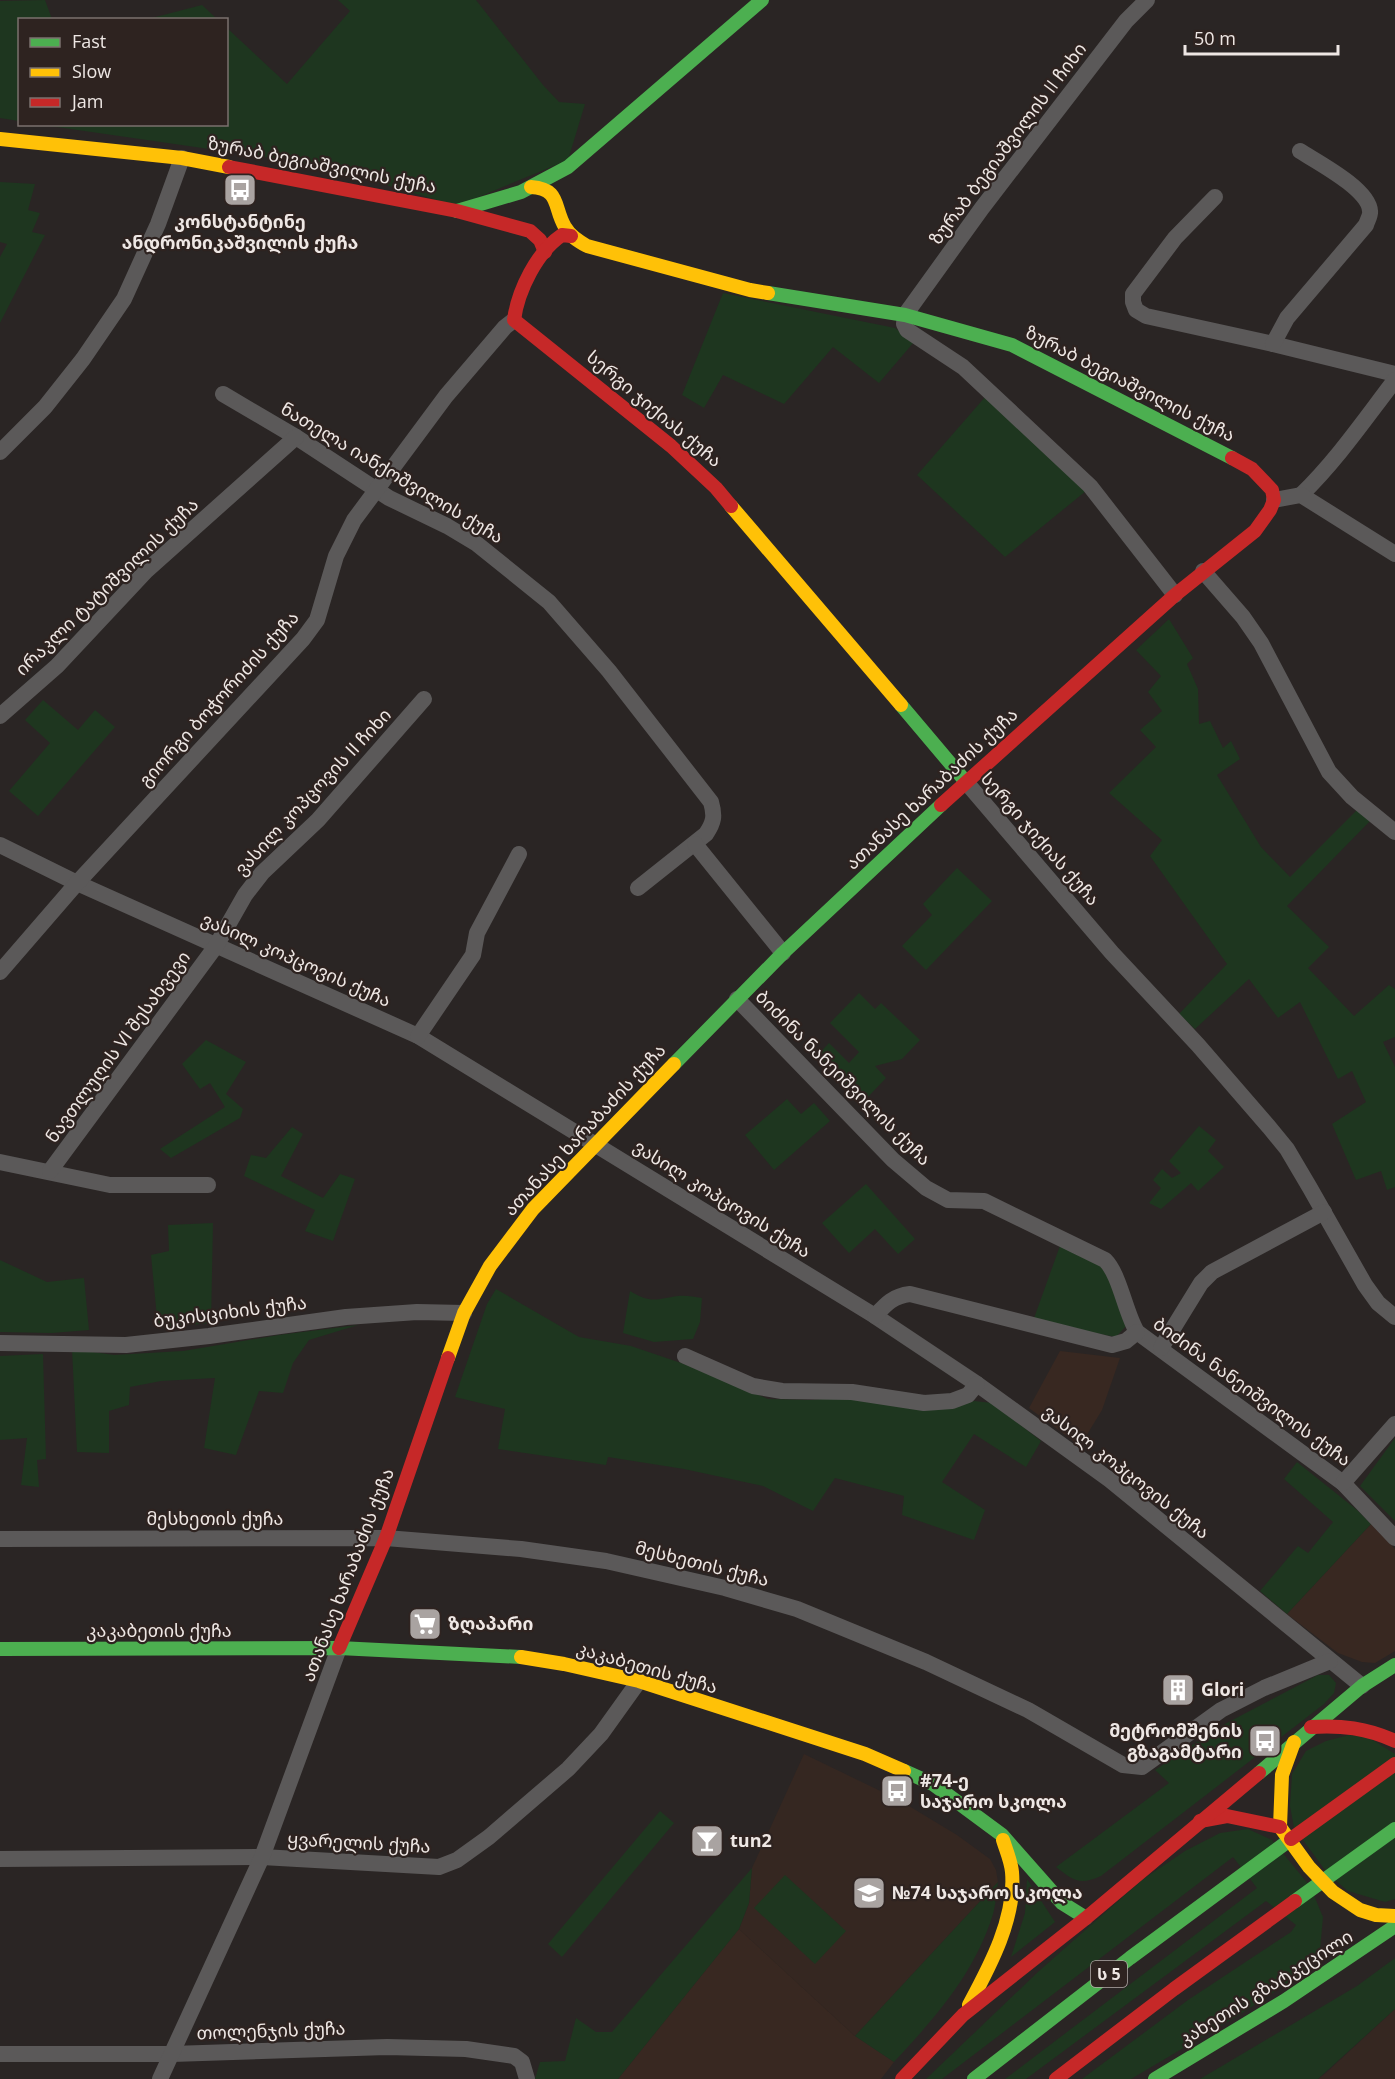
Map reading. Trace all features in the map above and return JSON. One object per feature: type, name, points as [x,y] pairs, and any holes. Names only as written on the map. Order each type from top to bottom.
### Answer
[{"type":"main road","points":[[545,252],[537,236],[515,220],[513,209],[526,190],[568,167],[762,0]]},
{"type":"main road","name":"ზურაბ ბეგიაშვილის ქუჩა","points":[[0,139],[182,158],[457,211],[528,231]]},
{"type":"main road","points":[[545,252],[560,182],[568,167]]},
{"type":"main road","points":[[457,211],[526,190],[544,188],[554,197],[554,217],[542,231],[528,231]]},
{"type":"main road","points":[[554,217],[562,221],[571,236]]},
{"type":"main road","points":[[545,252],[562,235],[571,236]]},
{"type":"main road","name":"ზურაბ ბეგიაშვილის ქუჩა","points":[[571,236],[587,246],[750,290],[905,315],[1012,345],[1252,469],[1272,490],[1274,500]]},
{"type":"main road","name":"გიორგი ბოჭორიძის ქუჩა","points":[[514,320],[516,303],[545,252]]},
{"type":"main road","name":"სერგი ჯიქიას ქუჩა","points":[[514,320],[671,446],[716,488],[966,782]]},
{"type":"main road","name":"ათანასე ხარაბაძის ქუჩა","points":[[339,1648],[386,1538],[464,1313],[490,1266],[533,1209],[783,953],[966,782],[1175,595],[1255,531],[1270,510],[1274,500]]},
{"type":"main road","name":"კაკაბეთის ქუჩა","points":[[0,1649],[339,1648],[520,1657],[564,1664],[639,1681],[865,1754],[933,1784],[1002,1835],[1062,1903],[1086,1918]]},
{"type":"main road","points":[[902,2079],[963,2015],[1086,1918],[1311,1727],[1362,1686],[1395,1665]]},
{"type":"main road","points":[[1311,1727],[1358,1726],[1395,1741]]},
{"type":"main road","points":[[1200,1821],[1227,1816],[1280,1827],[1282,1775],[1294,1742]]},
{"type":"main road","name":"ს 5","points":[[974,2079],[1246,1871],[1395,1764]]},
{"type":"main road","name":"კახეთის გზატკეცილი","points":[[1280,1827],[1316,1875],[1350,1905],[1375,1915],[1395,1916]]},
{"type":"main road","points":[[1056,2079],[1165,1995],[1395,1829]]},
{"type":"main road","points":[[963,2015],[987,1972],[1012,1890],[1012,1870],[1002,1835]]},
{"type":"main road","name":"კახეთის გზატკეცილი","points":[[1155,2079],[1284,2001],[1395,1926]]},
{"type":"street","name":"ზურაბ ბეგიაშვილის II ჩიხი","points":[[905,315],[996,189],[1126,21],[1147,0]]},
{"type":"street","points":[[1273,344],[1287,318],[1366,225],[1370,212],[1365,198],[1347,182],[1300,151]]},
{"type":"street","points":[[0,452],[45,407],[83,359],[123,298],[158,224],[182,158]]},
{"type":"street","points":[[1215,197],[1175,238],[1133,294],[1134,307],[1146,316],[1395,374]]},
{"type":"street","points":[[905,315],[904,324],[908,330],[963,367],[1090,486],[1175,595]]},
{"type":"street","name":"გიორგი ბოჭორიძის ქუჩა","points":[[0,972],[77,883],[303,639],[317,620],[342,541],[354,520],[446,396],[505,327],[514,320]]},
{"type":"street","points":[[1274,500],[1301,495],[1344,448],[1395,380]]},
{"type":"street","name":"ნათელა იანქოშვილის ქუჩა","points":[[223,394],[296,437],[389,498],[447,526],[477,544],[562,615],[609,671],[711,802],[714,814],[713,823],[695,844],[638,888]]},
{"type":"street","name":"ირაკლი ტატიშვილის ქუჩა","points":[[0,716],[57,666],[146,571],[296,437]]},
{"type":"street","points":[[1301,495],[1395,554]]},
{"type":"street","points":[[1203,571],[1243,616],[1261,643],[1329,772],[1352,796],[1395,832]]},
{"type":"street","name":"ვასილ კოპცოვის II ჩიხი","points":[[216,946],[245,895],[262,873],[318,820],[424,699]]},
{"type":"street","name":"სერგი ჯიქიას ქუჩა","points":[[966,782],[1112,953],[1198,1045],[1269,1126],[1287,1149],[1365,1285],[1378,1303],[1395,1317]]},
{"type":"street","points":[[695,844],[783,953]]},
{"type":"street","name":"ვასილ კოპცოვის ქუჩა","points":[[0,845],[77,883],[418,1036],[875,1316],[977,1384],[1110,1480],[1362,1686]]},
{"type":"street","points":[[418,1036],[473,955],[477,933],[519,854]]},
{"type":"street","name":"ნავთლუღის VI შესახვევი","points":[[50,1171],[216,946]]},
{"type":"street","name":"ბიძინა ნანეიშვილის ქუჩა","points":[[737,999],[893,1160],[926,1188],[948,1200],[984,1201],[1105,1260],[1112,1267],[1129,1318],[1137,1332],[1343,1483],[1395,1538]]},
{"type":"street","points":[[0,1162],[110,1185],[208,1185]]},
{"type":"street","points":[[1161,1348],[1201,1283],[1212,1272],[1324,1212]]},
{"type":"street","points":[[875,1316],[898,1295],[910,1294],[1112,1345],[1126,1341],[1137,1332]]},
{"type":"street","name":"ბუკისციხის ქუჩა","points":[[0,1343],[126,1345],[346,1317],[417,1312],[464,1313]]},
{"type":"street","points":[[685,1356],[753,1386],[782,1391],[852,1392],[924,1403],[952,1401],[968,1395],[977,1384]]},
{"type":"street","points":[[1343,1483],[1395,1424]]},
{"type":"street","name":"მესხეთის ქუჩა","points":[[0,1539],[386,1538],[521,1549],[606,1562],[725,1587],[796,1609],[926,1662],[1028,1710],[1123,1765],[1142,1767],[1221,1710],[1264,1688],[1330,1661]]},
{"type":"street","name":"ათანასე ხარაბაძის ქუჩა","points":[[160,2079],[262,1857],[339,1648]]},
{"type":"street","name":"ყვარელის ქუჩა","points":[[0,1859],[262,1857],[439,1867],[457,1860],[489,1837],[568,1769],[600,1734],[639,1681]]},
{"type":"street","name":"თოლენჯის ქუჩა","points":[[0,2054],[172,2054],[387,2047],[466,2049],[514,2056],[522,2062],[527,2079]]},
{"type":"shaded area","points":[[1060,1351],[1120,1358],[1102,1410],[1080,1446],[1029,1408]]},
{"type":"shaded area","points":[[1371,1524],[1395,1549],[1395,1651],[1375,1663],[1362,1662],[1338,1653],[1287,1614]]},
{"type":"shaded area","name":"№74 საჯარო სკოლა","points":[[804,1754],[899,1800],[957,1835],[990,1859],[996,1870],[998,1882],[855,2036],[739,1929],[749,1903],[752,1868]]},
{"type":"shaded area","points":[[739,1929],[855,2036],[894,2062],[881,2079],[618,2079]]},
{"type":"shaded area","points":[[1395,2009],[1395,2079],[1318,2079],[1326,2073]]},
{"type":"green space","points":[[45,0],[52,18],[18,18],[18,121],[0,118],[0,1]]},
{"type":"green space","points":[[338,0],[476,0],[559,102],[585,104],[568,160],[457,206],[319,165],[50,126],[228,126],[228,29],[287,84],[350,11]]},
{"type":"green space","points":[[202,5],[216,18],[152,18]]},
{"type":"green space","points":[[0,182],[35,184],[28,210],[40,213],[32,232],[45,235],[0,323],[0,257],[7,244],[0,242]]},
{"type":"green space","points":[[723,293],[895,328],[914,342],[879,383],[833,347],[784,404],[723,375],[704,408],[682,395]]},
{"type":"green space","points":[[986,396],[1086,491],[1005,557],[917,475]]},
{"type":"green space","points":[[1169,619],[1193,658],[1187,664],[1198,689],[1199,724],[1210,721],[1223,748],[1231,741],[1240,759],[1217,775],[1261,847],[1290,877],[1358,809],[1371,820],[1287,906],[1329,947],[1308,968],[1354,1016],[1389,985],[1395,989],[1395,1037],[1383,1042],[1395,1067],[1395,1187],[1387,1190],[1381,1171],[1356,1180],[1332,1124],[1366,1102],[1352,1071],[1338,1079],[1300,1002],[1278,1018],[1249,979],[1195,1029],[1179,1014],[1227,964],[1150,856],[1162,840],[1109,793],[1156,747],[1140,730],[1162,711],[1148,692],[1161,676],[1136,650]]},
{"type":"green space","points":[[43,700],[78,730],[95,710],[115,727],[38,816],[9,791],[50,743],[25,720]]},
{"type":"green space","points":[[957,868],[992,901],[926,970],[902,946],[932,915],[923,904]]},
{"type":"green space","points":[[859,993],[875,1009],[881,1003],[920,1040],[902,1059],[875,1066],[886,1078],[864,1101],[816,1057],[829,1043],[849,1063],[859,1052],[830,1023]]},
{"type":"green space","points":[[206,1040],[246,1062],[226,1094],[243,1109],[240,1118],[171,1158],[160,1149],[225,1107],[210,1083],[200,1089],[182,1064]]},
{"type":"green space","points":[[787,1099],[801,1114],[814,1103],[830,1121],[774,1170],[745,1135]]},
{"type":"green space","points":[[1199,1126],[1216,1140],[1208,1151],[1224,1167],[1198,1191],[1191,1183],[1161,1209],[1149,1203],[1161,1188],[1153,1180],[1162,1169],[1172,1178],[1181,1173],[1169,1161]]},
{"type":"green space","points":[[292,1127],[303,1134],[281,1176],[323,1198],[340,1174],[355,1179],[333,1241],[305,1231],[315,1210],[244,1176],[251,1155],[266,1158]]},
{"type":"green space","points":[[866,1184],[915,1239],[898,1254],[875,1229],[849,1253],[822,1223]]},
{"type":"green space","points":[[213,1223],[211,1323],[158,1328],[151,1255],[169,1251],[168,1225]]},
{"type":"green space","points":[[1061,1243],[1107,1267],[1127,1325],[1116,1337],[1033,1321]]},
{"type":"green space","points":[[0,1260],[47,1282],[84,1278],[89,1330],[52,1333],[0,1332]]},
{"type":"green space","points":[[496,1289],[579,1337],[631,1346],[684,1364],[768,1399],[811,1400],[854,1396],[956,1407],[974,1401],[992,1403],[1041,1441],[1026,1467],[974,1434],[942,1482],[985,1510],[974,1540],[902,1515],[904,1496],[835,1478],[813,1511],[763,1486],[684,1469],[608,1457],[606,1465],[498,1449],[505,1409],[455,1397],[487,1304]]},
{"type":"green space","points":[[630,1291],[649,1299],[681,1296],[702,1298],[700,1322],[693,1339],[654,1342],[623,1333]]},
{"type":"green space","points":[[358,1325],[309,1340],[293,1363],[283,1393],[259,1391],[236,1455],[204,1448],[215,1378],[161,1381],[130,1387],[129,1405],[109,1411],[109,1453],[77,1452],[72,1349],[114,1355],[183,1351]]},
{"type":"green space","points":[[43,1354],[46,1459],[37,1460],[39,1487],[21,1485],[27,1438],[0,1440],[0,1356]]},
{"type":"green space","points":[[1395,1438],[1395,1521],[1360,1486]]},
{"type":"green space","points":[[1297,1462],[1371,1524],[1287,1614],[1260,1591],[1298,1546],[1308,1553],[1333,1522],[1284,1479]]},
{"type":"green space","points":[[1318,1675],[1329,1675],[1336,1683],[1334,1693],[1324,1704],[1101,1876],[1087,1881],[1077,1880],[1056,1867],[1169,1783],[1155,1770],[1221,1726]]},
{"type":"green space","points":[[1349,1735],[1368,1737],[1395,1754],[1395,1899],[1385,1902],[1348,1891],[1328,1874],[1294,1828],[1290,1806],[1292,1774],[1306,1751],[1326,1741]]},
{"type":"green space","points":[[660,1811],[674,1823],[562,1957],[548,1944]]},
{"type":"green space","points":[[1248,1829],[1272,1840],[1310,1886],[1323,1917],[1320,1950],[1302,1974],[1236,2017],[1131,2079],[1082,2079],[1188,2000],[1291,1932],[1296,1925],[1266,1901],[1026,2079],[1005,2079],[1257,1888],[1233,1857],[942,2079],[926,2079],[1039,1971],[1142,1880],[1185,1851],[1220,1833]]},
{"type":"green space","points":[[752,1868],[749,1903],[739,1929],[618,2079],[535,2079],[540,2062],[565,2061],[576,2018],[596,2032],[612,2032]]},
{"type":"green space","points":[[785,1875],[846,1931],[815,1964],[754,1908]]},
{"type":"green space","points":[[1027,1879],[1055,1922],[1011,1957],[1025,1913]]},
{"type":"green space","points":[[998,1882],[993,1914],[976,1956],[939,2011],[894,2062],[855,2036]]},
{"type":"green space","points":[[1395,1958],[1395,2009],[1318,2079],[1200,2079],[1357,1986]]},
{"type":"traffic: fast","points":[[457,211],[521,192],[568,167],[762,0]]},
{"type":"traffic: fast","points":[[768,293],[905,315],[1012,345],[1232,458]]},
{"type":"traffic: fast","points":[[901,705],[966,782]]},
{"type":"traffic: fast","points":[[674,1064],[783,953],[941,805]]},
{"type":"traffic: fast","points":[[0,1649],[339,1648],[521,1657]]},
{"type":"traffic: fast","points":[[1259,1773],[1362,1686],[1395,1665]]},
{"type":"traffic: fast","points":[[904,1771],[933,1784],[1002,1835],[1062,1903],[1086,1918]]},
{"type":"traffic: fast","points":[[1295,1901],[1395,1829]]},
{"type":"traffic: fast","points":[[974,2079],[1130,1958],[1291,1839]]},
{"type":"traffic: fast","points":[[1155,2079],[1284,2001],[1395,1926]]},
{"type":"traffic: slow","points":[[0,139],[182,158],[229,167]]},
{"type":"traffic: slow","points":[[531,187],[541,188],[552,195],[567,230],[587,246],[768,293]]},
{"type":"traffic: slow","points":[[731,506],[901,705]]},
{"type":"traffic: slow","points":[[448,1358],[464,1313],[490,1266],[533,1209],[674,1064]]},
{"type":"traffic: slow","points":[[521,1657],[639,1681],[865,1754],[904,1771]]},
{"type":"traffic: slow","points":[[1294,1742],[1282,1775],[1280,1827],[1309,1867],[1333,1892],[1360,1910],[1376,1915],[1395,1916]]},
{"type":"traffic: slow","points":[[969,2005],[993,1958],[1010,1907],[1012,1872],[1003,1840]]},
{"type":"traffic: jam","points":[[229,167],[457,211],[530,231],[540,240],[545,252]]},
{"type":"traffic: jam","points":[[571,236],[562,235],[537,261],[524,284],[514,320],[671,446],[716,488],[731,506]]},
{"type":"traffic: jam","points":[[941,805],[1175,595],[1255,531],[1270,510],[1274,500],[1272,490],[1252,469],[1232,458]]},
{"type":"traffic: jam","points":[[339,1648],[386,1538],[448,1358]]},
{"type":"traffic: jam","points":[[1311,1727],[1354,1728],[1395,1741]]},
{"type":"traffic: jam","points":[[1291,1839],[1395,1764]]},
{"type":"traffic: jam","points":[[902,2079],[963,2015],[1086,1918],[1259,1773]]},
{"type":"traffic: jam","points":[[1200,1821],[1227,1816],[1280,1827]]},
{"type":"traffic: jam","points":[[1056,2079],[1295,1901]]},
{"type":"place","name":"კონსტანტინე ანდრონიკაშვილის ქუჩა","points":[[240,190]]},
{"type":"place","name":"ზღაპარი","points":[[425,1624]]},
{"type":"place","name":"Glori","points":[[1178,1690]]},
{"type":"place","name":"მეტრომშენის გზაგამტარი","points":[[1265,1741]]},
{"type":"place","name":"#74-ე საჯარო სკოლა","points":[[897,1791]]},
{"type":"place","name":"tun2","points":[[707,1841]]},
{"type":"place","name":"№74 საჯარო სკოლა","points":[[869,1893]]}]
